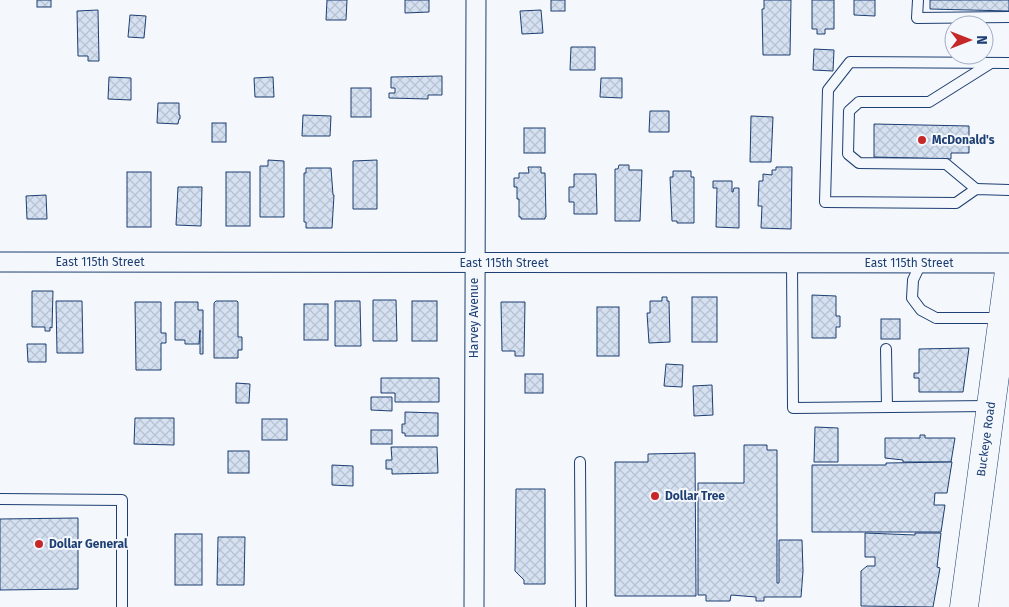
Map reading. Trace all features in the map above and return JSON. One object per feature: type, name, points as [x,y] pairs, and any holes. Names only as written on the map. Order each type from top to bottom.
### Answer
[{"type":"street","name":"Harvey Avenue","points":[[474,607],[476,0]]},
{"type":"street","name":"East 115th Street","points":[[0,262],[1009,263]]},
{"type":"street","name":"Buckeye Road","points":[[964,607],[1009,270]]},
{"type":"lane","points":[[918,0],[917,18],[1009,17]]},
{"type":"lane","points":[[944,63],[850,62],[828,90],[825,202],[956,203],[976,189],[1009,190]]},
{"type":"lane","points":[[994,63],[1009,63]]},
{"type":"lane","points":[[976,189],[946,164],[859,163],[848,154],[848,111],[858,102],[929,102],[989,65]]},
{"type":"lane","points":[[792,263],[793,408],[991,406]]},
{"type":"lane","points":[[921,263],[913,280],[912,298],[920,310],[936,318],[1002,318]]},
{"type":"lane","points":[[886,348],[887,407]]},
{"type":"lane","points":[[580,462],[581,607]]},
{"type":"lane","points":[[0,498],[122,500],[122,607]]},
{"type":"building","points":[[37,0],[51,0],[51,7],[37,7]]},
{"type":"building","points":[[327,0],[347,0],[346,20],[326,20]]},
{"type":"building","points":[[405,0],[429,0],[429,12],[405,13]]},
{"type":"building","points":[[551,0],[565,0],[565,11],[551,11]]},
{"type":"building","points":[[764,0],[791,0],[790,55],[763,55],[762,9],[764,9]]},
{"type":"building","points":[[812,0],[834,0],[834,29],[825,29],[825,34],[817,34],[817,29],[812,29]]},
{"type":"building","points":[[854,0],[875,0],[875,16],[854,15]]},
{"type":"building","points":[[930,0],[1009,0],[1009,11],[930,9]]},
{"type":"building","points":[[98,10],[99,61],[88,61],[88,56],[78,56],[77,11]]},
{"type":"building","points":[[541,10],[543,33],[522,34],[520,11]]},
{"type":"building","points":[[130,15],[146,16],[144,38],[128,37]]},
{"type":"building","points":[[571,47],[595,47],[595,70],[570,70]]},
{"type":"building","points":[[814,49],[834,50],[833,71],[813,70]]},
{"type":"building","points":[[442,76],[442,95],[428,95],[428,99],[389,98],[389,93],[395,93],[395,88],[391,88],[391,77]]},
{"type":"building","points":[[109,77],[131,78],[131,100],[108,99]]},
{"type":"building","points":[[273,77],[274,97],[255,97],[254,78]]},
{"type":"building","points":[[601,78],[622,78],[622,98],[600,97]]},
{"type":"building","points":[[351,88],[371,88],[371,117],[351,117]]},
{"type":"building","points":[[158,103],[179,103],[180,119],[178,124],[157,123]]},
{"type":"building","points":[[650,111],[669,111],[669,132],[649,132]]},
{"type":"building","points":[[303,115],[331,116],[330,136],[302,136]]},
{"type":"building","points":[[751,116],[773,117],[771,162],[750,162]]},
{"type":"building","points":[[212,123],[226,123],[226,142],[212,142]]},
{"type":"building","name":"McDonald's","points":[[874,124],[969,126],[969,153],[951,153],[951,159],[874,157]]},
{"type":"building","points":[[524,128],[545,128],[545,153],[524,153]]},
{"type":"building","points":[[268,160],[284,161],[284,217],[260,217],[260,166],[268,166]]},
{"type":"building","points":[[377,160],[377,209],[353,209],[353,161]]},
{"type":"building","points":[[619,165],[629,165],[629,170],[642,170],[640,221],[615,221],[615,169],[618,169]]},
{"type":"building","points":[[528,167],[541,167],[541,173],[545,173],[545,219],[521,219],[519,217],[519,199],[517,199],[517,187],[514,187],[514,178],[519,178],[519,173],[529,173]]},
{"type":"building","points":[[776,167],[792,167],[791,229],[761,228],[762,206],[758,206],[759,181],[763,181],[763,174],[772,175],[772,170],[776,170]]},
{"type":"building","points":[[306,168],[331,168],[334,195],[332,228],[306,228],[306,222],[304,222],[304,173],[306,173]]},
{"type":"building","points":[[673,171],[691,171],[691,177],[694,177],[694,223],[677,223],[677,221],[672,221],[670,177],[673,177]]},
{"type":"building","points":[[127,172],[151,172],[151,227],[127,227]]},
{"type":"building","points":[[226,172],[250,172],[250,226],[226,226]]},
{"type":"building","points":[[574,174],[596,174],[597,214],[574,214],[574,202],[569,202],[569,187],[574,187]]},
{"type":"building","points":[[713,181],[732,181],[732,192],[734,188],[739,188],[739,228],[716,227],[717,188],[713,188]]},
{"type":"building","points":[[178,187],[202,187],[201,226],[176,225]]},
{"type":"building","points":[[46,195],[47,219],[27,219],[26,196]]},
{"type":"building","points":[[32,291],[53,291],[52,328],[50,327],[50,331],[45,331],[45,327],[32,327]]},
{"type":"building","points":[[812,295],[836,296],[836,316],[840,316],[840,327],[836,327],[836,338],[812,338]]},
{"type":"building","points":[[662,297],[667,297],[667,301],[669,301],[670,342],[649,343],[647,313],[650,313],[650,301],[662,301]]},
{"type":"building","points":[[692,297],[717,297],[717,342],[692,342]]},
{"type":"building","points":[[373,300],[396,300],[397,341],[373,341]]},
{"type":"building","points":[[56,301],[82,301],[83,353],[57,353]]},
{"type":"building","points":[[216,301],[238,302],[238,337],[242,337],[242,350],[238,350],[238,358],[214,358],[214,303]]},
{"type":"building","points":[[335,301],[360,301],[361,346],[335,346]]},
{"type":"building","points":[[412,301],[437,301],[437,341],[412,341]]},
{"type":"building","points":[[135,302],[161,302],[161,333],[166,333],[166,343],[161,343],[161,370],[136,370]]},
{"type":"building","points":[[175,302],[198,302],[198,310],[203,310],[203,354],[200,354],[200,330],[199,344],[185,344],[185,340],[175,340]]},
{"type":"building","points":[[501,302],[525,302],[524,356],[515,356],[515,351],[502,351]]},
{"type":"building","points":[[304,304],[328,304],[328,340],[304,340]]},
{"type":"building","points":[[597,307],[619,307],[619,356],[597,356]]},
{"type":"building","points":[[881,319],[900,319],[900,339],[881,339]]},
{"type":"building","points":[[27,344],[46,344],[46,362],[28,362]]},
{"type":"building","points":[[969,348],[963,392],[919,392],[919,378],[914,378],[914,373],[919,373],[919,349]]},
{"type":"building","points":[[666,364],[683,365],[682,387],[664,386]]},
{"type":"building","points":[[525,374],[543,374],[543,393],[525,393]]},
{"type":"building","points":[[381,378],[439,378],[439,402],[395,402],[395,393],[381,393]]},
{"type":"building","points":[[236,383],[250,384],[249,403],[236,403]]},
{"type":"building","points":[[712,385],[713,415],[694,416],[693,386]]},
{"type":"building","points":[[371,397],[392,397],[392,411],[371,410]]},
{"type":"building","points":[[405,412],[438,413],[438,436],[405,436],[405,433],[402,433],[402,424],[405,424]]},
{"type":"building","points":[[135,418],[174,418],[174,445],[134,444]]},
{"type":"building","points":[[262,419],[287,419],[287,440],[262,440]]},
{"type":"building","points":[[815,427],[838,428],[838,462],[814,462]]},
{"type":"building","points":[[371,430],[392,430],[392,444],[371,444]]},
{"type":"building","points":[[920,435],[925,435],[925,438],[955,438],[951,462],[903,462],[903,460],[885,458],[885,438],[920,438]]},
{"type":"building","points":[[744,445],[767,445],[767,450],[777,450],[777,583],[779,583],[779,540],[802,540],[803,571],[801,597],[764,597],[764,601],[756,601],[756,597],[731,595],[730,601],[706,601],[706,595],[698,595],[698,483],[744,483]]},
{"type":"building","points":[[391,447],[437,447],[438,473],[392,474],[392,469],[386,469],[386,460],[392,460]]},
{"type":"building","points":[[228,451],[249,451],[249,473],[228,473]]},
{"type":"building","name":"Dollar Tree","points":[[695,453],[696,596],[615,596],[615,462],[648,462],[648,454]]},
{"type":"building","points":[[952,462],[947,493],[935,493],[934,505],[945,505],[941,532],[812,532],[812,465],[886,465],[886,463]]},
{"type":"building","points":[[332,465],[353,466],[353,486],[332,485]]},
{"type":"building","points":[[516,489],[545,489],[545,584],[524,584],[524,580],[515,571]]},
{"type":"building","name":"Dollar General","points":[[78,518],[78,589],[0,590],[0,519]]},
{"type":"building","points":[[865,533],[915,535],[915,533],[941,533],[937,567],[940,568],[933,607],[861,606],[861,571],[867,566],[875,566],[875,557],[865,557]]},
{"type":"building","points":[[175,534],[202,534],[202,585],[175,585]]},
{"type":"building","points":[[218,537],[245,537],[244,585],[217,585]]},
{"type":"place","name":"McDonald's","points":[[922,140]]},
{"type":"place","name":"Dollar Tree","points":[[655,496]]},
{"type":"place","name":"Dollar General","points":[[39,544]]}]
